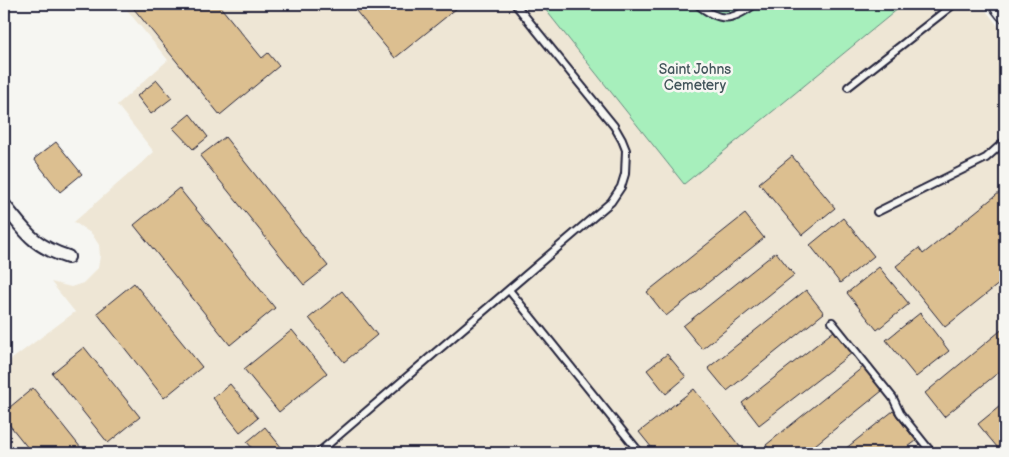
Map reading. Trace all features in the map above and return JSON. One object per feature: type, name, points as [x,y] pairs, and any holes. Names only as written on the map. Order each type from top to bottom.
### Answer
[{"type":"main road","points":[[998,4],[1005,13]]},
{"type":"street","points":[[4,205],[34,242],[46,250],[68,257]]},
{"type":"lane","points":[[318,453],[611,202],[621,186],[627,163],[626,150],[614,126],[515,4]]},
{"type":"lane","points":[[696,4],[709,14],[730,18],[755,4]]},
{"type":"lane","points":[[848,87],[954,4]]},
{"type":"lane","points":[[877,212],[986,158],[1005,141]]},
{"type":"lane","points":[[509,290],[640,453]]},
{"type":"lane","points":[[832,322],[893,398],[900,413],[932,453]]},
{"type":"shaded area","points":[[122,4],[541,4],[684,184],[904,4],[981,4],[1005,35],[1005,453],[4,453],[4,365],[75,312],[51,282],[71,287],[83,283],[98,268],[99,245],[92,234],[74,222],[154,152],[117,105],[168,60]]},
{"type":"green space","name":"Saint Johns Cemetery","points":[[541,4],[904,4],[684,184]]},
{"type":"building","points":[[130,4],[218,4],[262,58],[268,53],[279,66],[220,115]]},
{"type":"building","points":[[462,4],[395,58],[351,5]]},
{"type":"building","points":[[157,80],[172,98],[151,114],[137,96]]},
{"type":"building","points":[[190,114],[208,137],[193,149],[173,128]]},
{"type":"building","points":[[225,137],[328,266],[304,285],[200,156]]},
{"type":"building","points":[[56,142],[82,174],[60,192],[34,159]]},
{"type":"building","points":[[792,156],[835,208],[802,235],[759,183]]},
{"type":"building","points":[[179,188],[275,308],[230,345],[134,225]]},
{"type":"building","points":[[1005,188],[1005,279],[945,327],[896,266],[919,248],[923,254]]},
{"type":"building","points":[[745,214],[764,238],[666,316],[647,292]]},
{"type":"building","points":[[843,218],[874,256],[840,283],[810,245]]},
{"type":"building","points":[[776,252],[794,275],[702,349],[683,326]]},
{"type":"building","points":[[879,267],[909,304],[877,330],[847,293]]},
{"type":"building","points":[[134,283],[202,367],[164,398],[97,313]]},
{"type":"building","points":[[806,290],[824,313],[727,391],[708,368]]},
{"type":"building","points":[[342,291],[377,335],[344,362],[309,318]]},
{"type":"building","points":[[920,313],[949,351],[916,377],[886,340]]},
{"type":"building","points":[[1005,327],[1005,367],[944,417],[925,393]]},
{"type":"building","points":[[292,330],[327,373],[279,412],[244,369]]},
{"type":"building","points":[[834,331],[852,353],[759,425],[742,403]]},
{"type":"building","points":[[84,347],[140,417],[108,443],[52,373]]},
{"type":"building","points":[[667,354],[686,377],[666,394],[647,370]]},
{"type":"building","points":[[863,367],[882,391],[805,453],[772,453],[766,445]]},
{"type":"building","points":[[230,384],[258,418],[240,432],[213,398]]},
{"type":"building","points":[[33,388],[85,453],[32,453],[4,418],[4,412]]},
{"type":"building","points":[[694,389],[745,453],[656,453],[639,432]]},
{"type":"building","points":[[1005,402],[1005,450],[1002,453],[978,424]]},
{"type":"building","points":[[893,411],[916,441],[900,453],[840,453]]},
{"type":"building","points":[[265,427],[286,453],[256,453],[247,442]]}]
